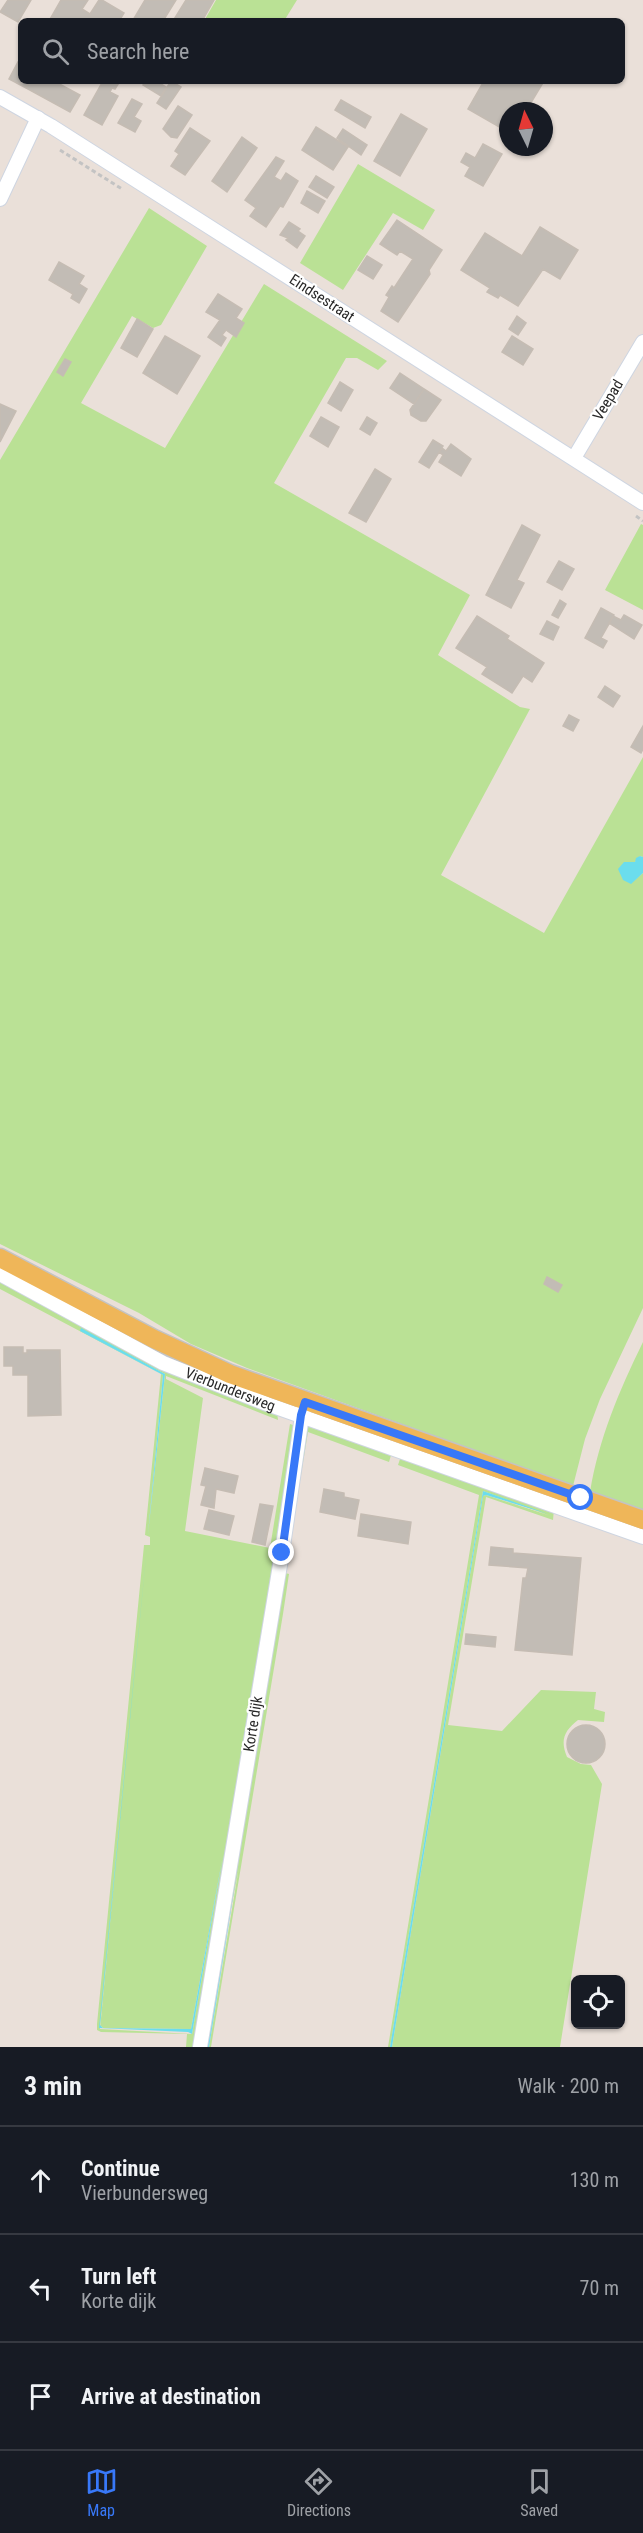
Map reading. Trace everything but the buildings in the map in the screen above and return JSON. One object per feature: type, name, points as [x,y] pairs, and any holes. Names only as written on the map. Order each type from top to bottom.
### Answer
[{"type":"main road","name":"Vierbundersweg","points":[[0,1258],[164,1344],[303,1408],[643,1520]]},
{"type":"street","name":"Eindsestraat","points":[[0,97],[38,118],[643,503]]},
{"type":"street","points":[[0,199],[38,118]]},
{"type":"street","name":"Veepad","points":[[574,459],[643,342]]},
{"type":"street","name":"Vierbundersweg","points":[[0,1274],[163,1364],[303,1408],[643,1537]]},
{"type":"street","name":"Korte dijk","points":[[200,2047],[282,1553],[303,1408]]},
{"type":"green space","points":[[216,0],[297,0],[286,18],[206,18]]},
{"type":"green space","points":[[358,164],[435,210],[423,230],[393,213],[343,290],[300,263]]},
{"type":"green space","points":[[149,208],[207,246],[161,325],[153,328],[132,316],[81,403],[165,448],[264,284],[387,361],[378,370],[357,358],[346,358],[274,483],[470,595],[438,655],[520,707],[530,709],[441,875],[544,933],[643,757],[643,857],[640,856],[635,862],[628,862],[631,883],[643,873],[643,1308],[600,1399],[585,1439],[573,1486],[247,1368],[191,1344],[139,1313],[0,1244],[0,460]]},
{"type":"green space","points":[[641,524],[643,525],[643,610],[605,590]]},
{"type":"green space","points":[[0,1279],[277,1412],[278,1420],[166,1376],[166,1379],[203,1398],[185,1531],[270,1548],[290,1424],[296,1426],[195,2047],[186,2047],[187,2034],[101,2032],[97,2030],[144,1545],[150,1545],[150,1537],[145,1535],[161,1374],[0,1289]],"holes":[[[81,1329],[165,1374],[148,1534],[163,1375]],[[223,1855],[192,2034],[100,2029],[100,2025],[103,2028],[191,2029]]]},
{"type":"green space","points":[[643,1342],[643,1511],[590,1492],[611,1415]]},
{"type":"green space","points":[[304,1421],[392,1452],[389,1462],[308,1432],[285,1573],[289,1574],[283,1614],[211,2047],[209,2047],[239,1867],[220,1965]]},
{"type":"green space","points":[[401,1456],[554,1509],[553,1520],[486,1497],[448,1725],[502,1731],[541,1690],[596,1692],[594,1709],[605,1712],[604,1722],[578,1720],[569,1728],[564,1741],[567,1757],[581,1764],[591,1765],[602,1784],[560,2047],[392,2047],[483,1496],[486,1495],[548,1515],[483,1491],[390,2047],[388,2047],[479,1495],[398,1465]]},
{"type":"water","points":[[640,856],[643,857],[643,873],[631,884],[623,880],[618,869],[624,862],[635,862]]},
{"type":"water","points":[[81,1328],[165,1374],[148,1534],[163,1375],[80,1331]]},
{"type":"water","points":[[483,1491],[548,1514],[483,1496],[392,2047],[390,2047]]},
{"type":"water","points":[[147,1547],[100,2025],[103,2028],[191,2029],[223,1855],[192,2034],[99,2028]]},
{"type":"water","points":[[238,1866],[209,2047],[207,2047]]},
{"type":"route","points":[[282,1553],[301,1415],[305,1402],[581,1498]]}]
